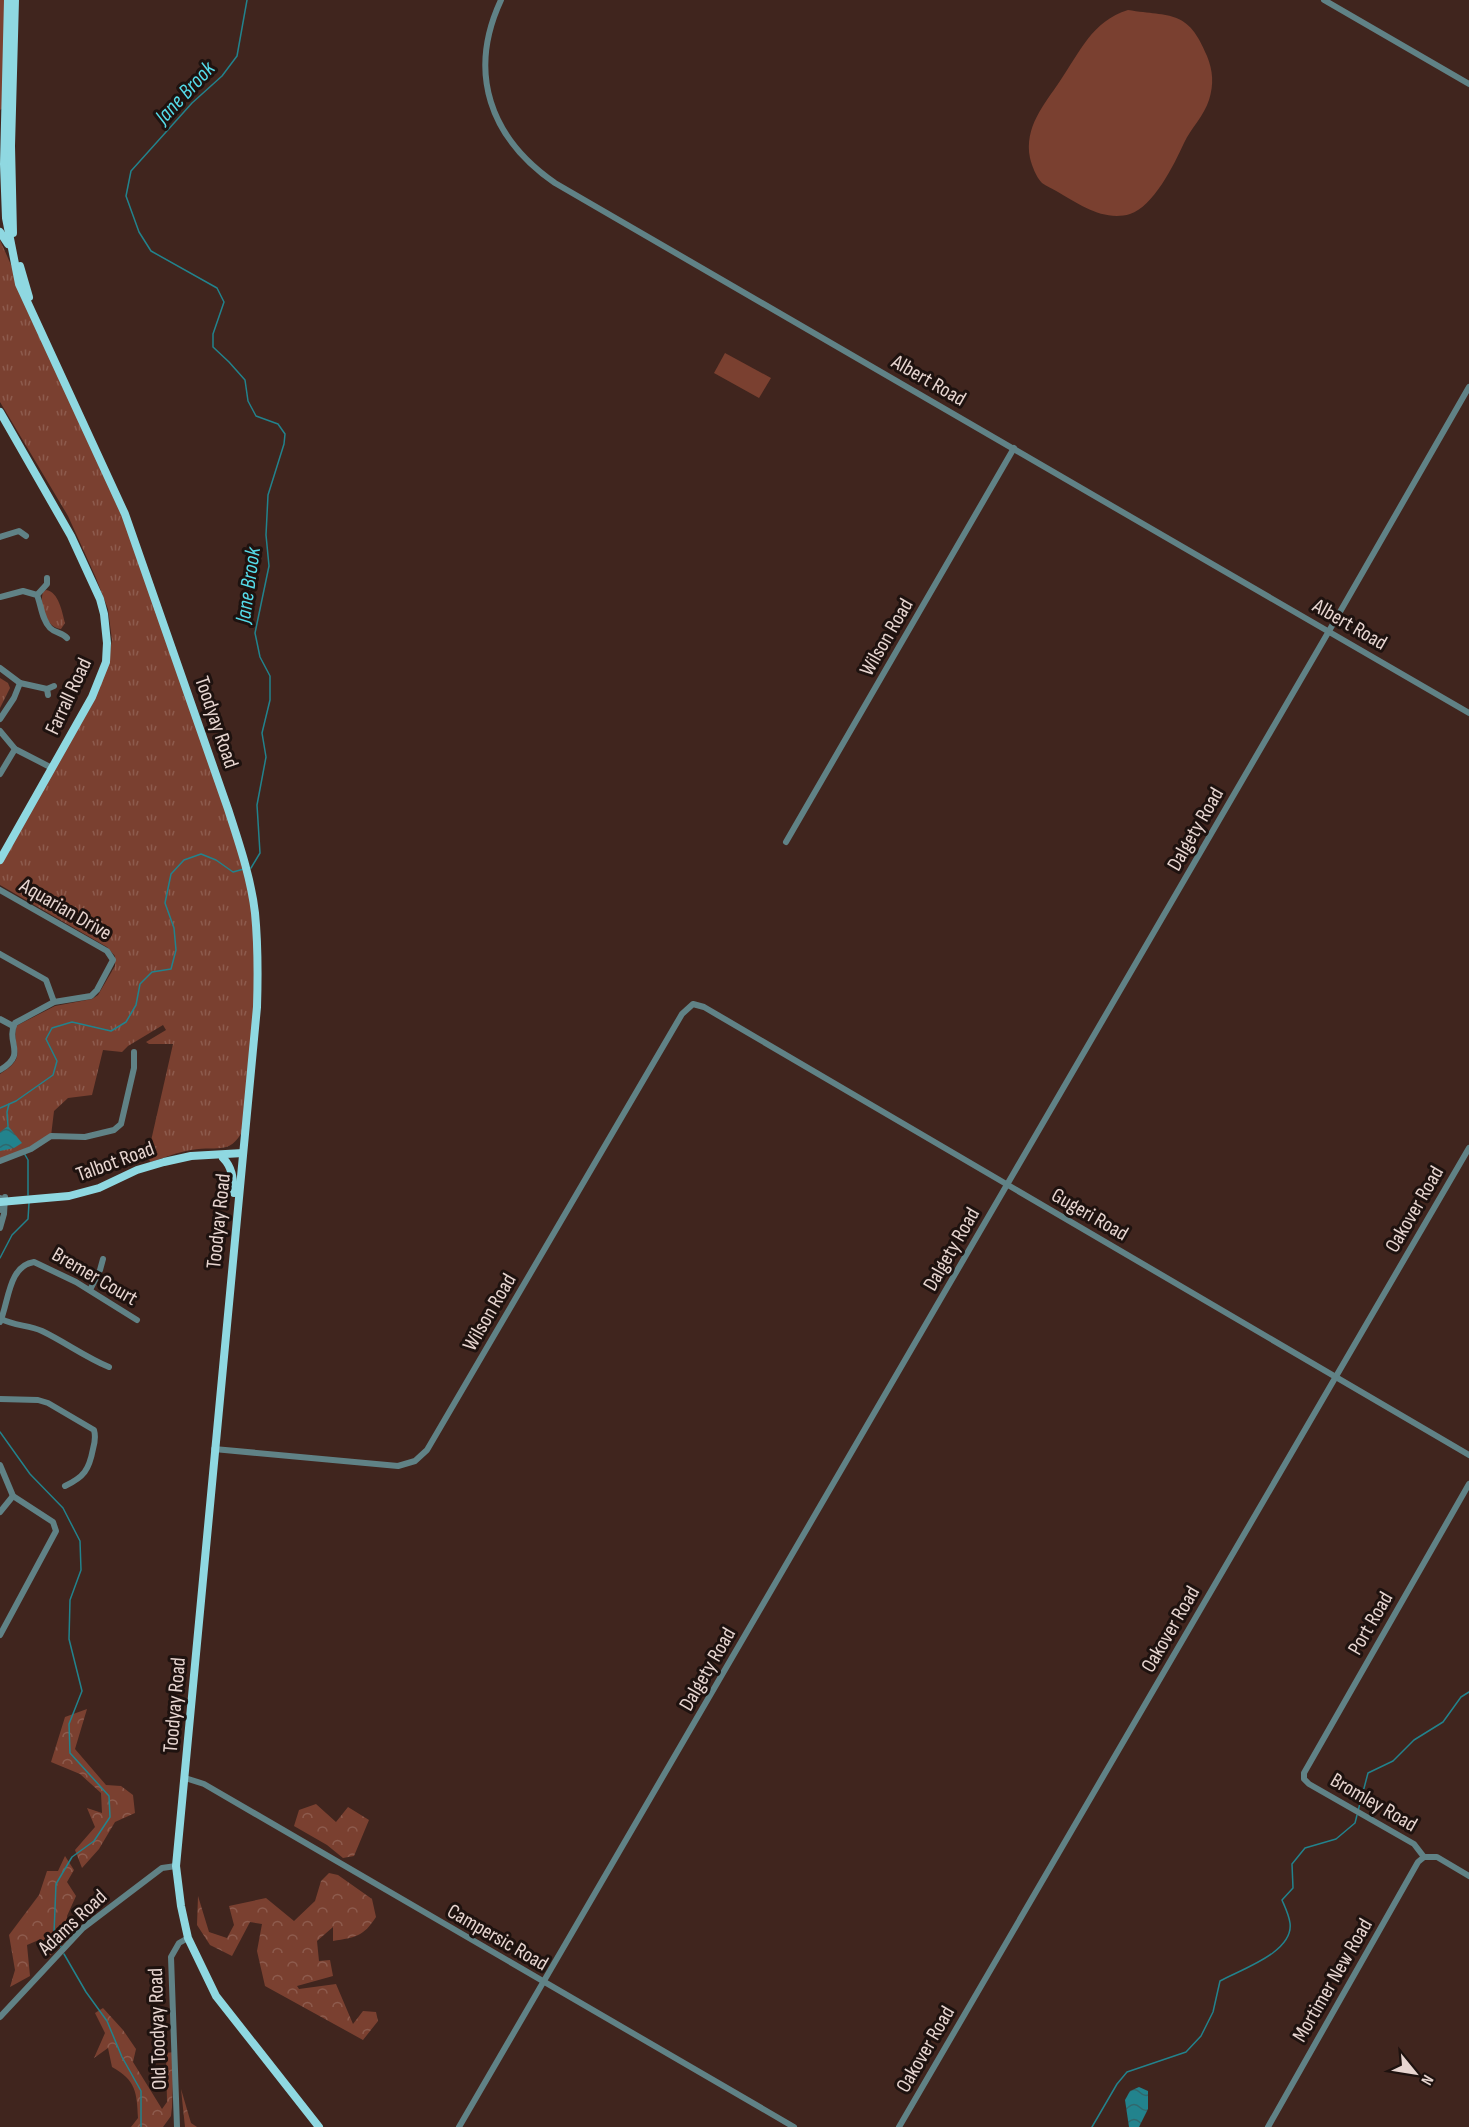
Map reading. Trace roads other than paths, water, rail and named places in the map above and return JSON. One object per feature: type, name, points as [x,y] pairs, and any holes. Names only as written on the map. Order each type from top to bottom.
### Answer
[{"type":"main road","name":"Toodyay Road","points":[[8,0],[3,201],[19,284],[125,514],[242,852],[255,912],[257,1007],[235,1221],[176,1866],[180,1906],[188,1938],[216,1996],[319,2127]]},
{"type":"main road","name":"Toodyay Road","points":[[15,0],[6,216],[34,314]]},
{"type":"main road","points":[[0,232],[11,250]]},
{"type":"main road","name":"Farrall Road","points":[[0,412],[71,536],[100,599],[107,630],[106,662],[100,680],[0,860]]},
{"type":"main road","name":"Talbot Road","points":[[2,1200],[16,1197],[23,1199],[69,1196],[85,1192],[137,1170],[191,1156],[221,1157],[224,1153],[242,1157]]},
{"type":"main road","points":[[221,1157],[228,1163],[233,1176],[235,1221]]},
{"type":"street","name":"Albert Road","points":[[501,0],[488,38],[485,74],[488,92],[493,109],[509,141],[537,171],[1469,713]]},
{"type":"street","points":[[1324,0],[1469,84]]},
{"type":"street","name":"Dalgety Road","points":[[459,2127],[1469,387]]},
{"type":"street","name":"Wilson Road","points":[[786,842],[1014,448]]},
{"type":"street","points":[[19,523],[19,531]]},
{"type":"street","points":[[19,531],[26,536]]},
{"type":"street","points":[[0,537],[19,531]]},
{"type":"street","points":[[37,595],[49,583]]},
{"type":"street","points":[[0,597],[23,591],[37,595]]},
{"type":"street","points":[[37,595],[45,622],[52,630],[65,633]]},
{"type":"street","points":[[0,668],[20,683],[50,690]]},
{"type":"street","points":[[0,719],[14,698],[20,683]]},
{"type":"street","points":[[0,732],[15,748],[52,768]]},
{"type":"street","points":[[0,774],[15,748]]},
{"type":"street","name":"Aquarian Drive","points":[[0,890],[107,951],[113,960],[112,966],[94,994],[54,1002],[16,1021],[13,1026]]},
{"type":"street","points":[[0,954],[46,980],[54,1002]]},
{"type":"street","name":"Wilson Road","points":[[214,1449],[398,1466],[415,1461],[427,1450],[682,1014],[693,1004]]},
{"type":"street","name":"Gugeri Road","points":[[693,1004],[704,1007],[1469,1455]]},
{"type":"street","points":[[0,1020],[13,1026],[15,1056],[0,1070]]},
{"type":"street","points":[[0,1161],[25,1152],[51,1136],[85,1137],[114,1130],[120,1126],[134,1068],[134,1052]]},
{"type":"street","name":"Oakover Road","points":[[899,2127],[1469,1148]]},
{"type":"street","points":[[0,1210],[2,1200]]},
{"type":"street","points":[[0,1228],[4,1214],[2,1200]]},
{"type":"street","points":[[90,1290],[103,1259]]},
{"type":"street","name":"Bremer Court","points":[[0,1320],[14,1277],[31,1262],[39,1263],[90,1290],[137,1320]]},
{"type":"street","points":[[0,1320],[44,1332],[109,1366]]},
{"type":"street","points":[[0,1399],[38,1400],[48,1403],[94,1430],[96,1437],[89,1468],[74,1482],[64,1486]]},
{"type":"street","points":[[0,1465],[13,1496],[53,1522],[56,1531],[0,1635]]},
{"type":"street","name":"Port Road","points":[[1304,1779],[1306,1768],[1469,1484]]},
{"type":"street","points":[[0,1512],[13,1496]]},
{"type":"street","name":"Campersic Road","points":[[185,1778],[204,1784],[794,2127]]},
{"type":"street","name":"Bromley Road","points":[[1304,1779],[1414,1844],[1427,1856],[1437,1857],[1469,1876]]},
{"type":"street","name":"Mortimer New Road","points":[[1268,2127],[1413,1872],[1427,1856]]},
{"type":"street","name":"Adams Road","points":[[0,2018],[83,1928],[162,1868],[176,1866]]},
{"type":"street","name":"Old Toodyay Road","points":[[177,2127],[171,1957],[179,1943],[188,1938]]},
{"type":"water","points":[[8,1126],[22,1143],[14,1148],[0,1151],[0,1132]]},
{"type":"water","points":[[1139,2087],[1148,2091],[1148,2109],[1139,2127],[1129,2127],[1125,2100],[1130,2091]]},
{"type":"waterway","name":"Jane Brook","points":[[247,0],[237,56],[222,76],[192,103],[131,171],[126,196],[139,232],[151,251],[217,288],[224,302],[213,334],[213,347],[245,380],[248,401],[256,416],[278,424],[285,434],[268,495],[266,535],[269,566],[255,633],[260,657],[270,676],[270,700],[262,733],[266,757],[257,805],[260,853],[251,868]]},
{"type":"waterway","name":"Jane Brook","points":[[0,1108],[16,1101],[53,1075],[57,1061],[46,1039],[52,1028],[72,1022],[111,1031],[126,1022],[136,1005],[140,984],[152,972],[171,969],[176,950],[174,928],[165,903],[171,874],[184,860],[201,854],[216,860],[233,872],[244,869]]},
{"type":"waterway","points":[[8,1126],[9,1104]]},
{"type":"waterway","points":[[24,1153],[28,1160],[28,1195]]},
{"type":"waterway","points":[[0,1258],[12,1235],[28,1219],[29,1203]]},
{"type":"waterway","points":[[0,1432],[30,1474],[63,1508],[80,1541],[81,1570],[70,1600],[69,1639],[82,1691],[69,1724],[70,1753],[109,1796],[110,1817],[94,1841],[72,1857],[56,1884],[54,1933],[61,1947]]},
{"type":"waterway","points":[[1358,1811],[1368,1773],[1393,1761],[1414,1740],[1443,1722],[1461,1697],[1469,1692]]},
{"type":"waterway","points":[[1092,2127],[1117,2084],[1127,2072],[1186,2052],[1201,2036],[1213,2012],[1220,1981],[1265,1958],[1284,1943],[1289,1933],[1290,1923],[1282,1900],[1293,1888],[1292,1864],[1305,1848],[1336,1839],[1355,1823],[1357,1815]]},
{"type":"waterway","points":[[64,1954],[86,1992],[107,2021],[122,2057],[141,2091],[141,2127]]}]
